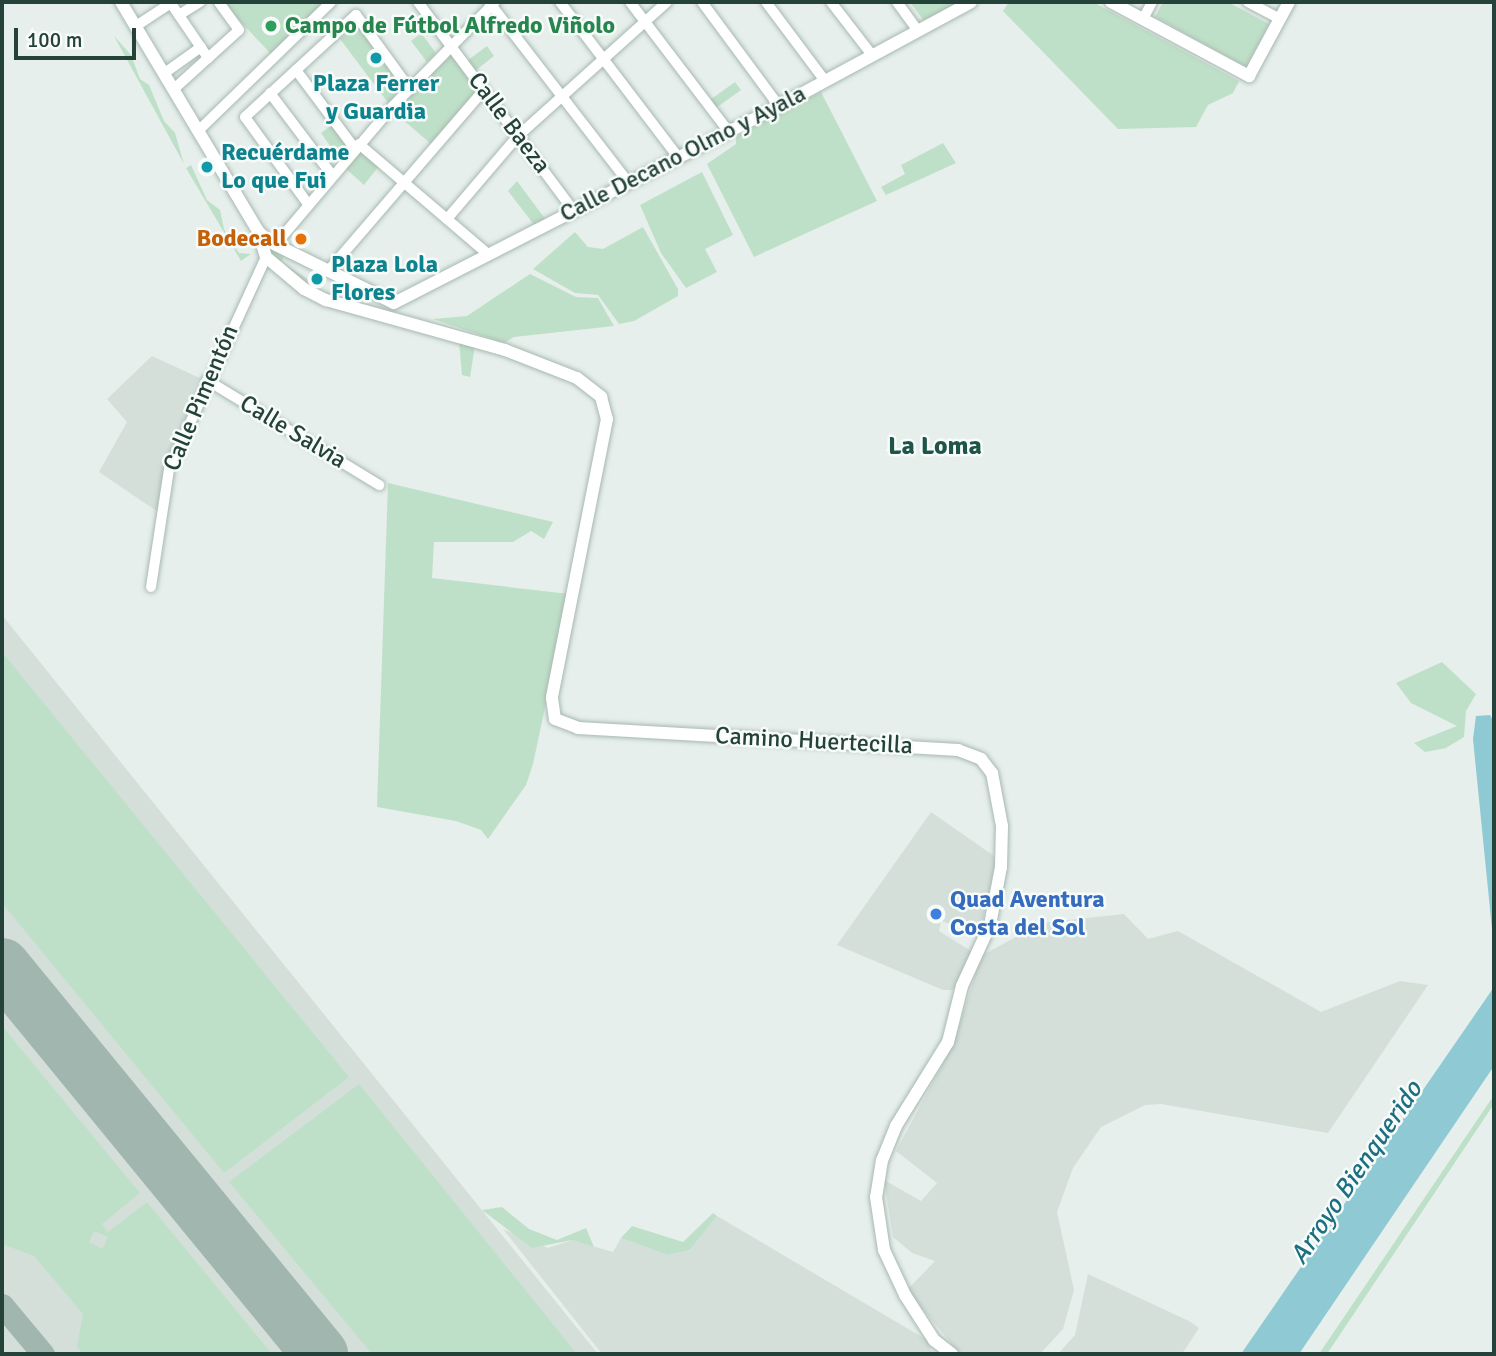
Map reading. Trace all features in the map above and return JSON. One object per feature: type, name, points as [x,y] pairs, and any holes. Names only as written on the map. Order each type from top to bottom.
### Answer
[{"type":"street","points":[[121,2],[166,72],[258,231],[266,257],[304,289],[326,300],[388,317],[394,303],[275,245],[258,231]]},
{"type":"street","points":[[136,26],[170,2],[208,58]]},
{"type":"street","points":[[179,15],[200,2]]},
{"type":"street","points":[[175,88],[239,30],[219,2]]},
{"type":"street","points":[[198,131],[331,2]]},
{"type":"street","name":"Calle Baeza","points":[[418,2],[575,211]]},
{"type":"street","points":[[560,2],[678,158]]},
{"type":"street","points":[[631,2],[729,132]]},
{"type":"street","points":[[447,219],[518,136],[667,2]]},
{"type":"street","points":[[702,2],[779,106]]},
{"type":"street","points":[[766,2],[825,80]]},
{"type":"street","points":[[831,2],[872,55]]},
{"type":"street","points":[[897,2],[918,31]]},
{"type":"street","name":"Calle Decano Olmo y Ayala","points":[[394,303],[779,106],[971,2]]},
{"type":"street","points":[[1111,2],[1249,76],[1289,2]]},
{"type":"street","points":[[1143,19],[1152,2]]},
{"type":"street","points":[[1248,2],[1280,19]]},
{"type":"street","points":[[275,245],[357,146],[492,3],[629,183]]},
{"type":"street","points":[[309,204],[245,117],[356,15],[410,89]]},
{"type":"street","points":[[166,72],[201,47]]},
{"type":"street","points":[[296,70],[357,146],[404,182],[488,254]]},
{"type":"street","points":[[329,270],[484,90]]},
{"type":"street","points":[[270,93],[332,175]]},
{"type":"street","name":"Calle Pimentón","points":[[151,587],[169,469],[207,380],[266,257]]},
{"type":"street","name":"Camino Huertecilla","points":[[388,317],[505,350],[577,378],[601,397],[607,419],[552,698],[555,719],[578,727],[958,750],[981,759],[992,773],[1002,826],[1002,867],[990,925],[962,986],[948,1042],[891,1137],[882,1160],[876,1197],[884,1250],[905,1295],[934,1340],[952,1354]]},
{"type":"street","name":"Calle Salvia","points":[[207,380],[379,485]]},
{"type":"shaded area","points":[[152,356],[204,380],[176,437],[158,512],[99,472],[127,422],[107,399]]},
{"type":"shaded area","points":[[2,615],[598,1354],[2,1354]]},
{"type":"shaded area","points":[[931,812],[997,858],[979,935],[941,921],[939,931],[971,951],[953,990],[943,990],[837,945]]},
{"type":"shaded area","points":[[1124,914],[1148,939],[1178,931],[1321,1012],[1400,981],[1428,985],[1328,1133],[1161,1104],[1145,1105],[1101,1127],[1073,1168],[1057,1212],[1074,1290],[1063,1329],[1040,1354],[960,1354],[907,1290],[935,1261],[912,1253],[893,1237],[884,1180],[921,1201],[937,1183],[896,1151],[953,1045],[981,956],[1041,923]]},
{"type":"shaded area","points":[[717,1216],[932,1343],[930,1350],[940,1354],[602,1354],[503,1229],[548,1248],[572,1240],[613,1252],[621,1238],[668,1255],[690,1250]]},
{"type":"shaded area","points":[[1088,1274],[1199,1328],[1182,1354],[1058,1354],[1075,1335]]},
{"type":"green space","name":"Campo de Fútbol Alfredo Viñolo","points":[[222,2],[324,2],[271,54]]},
{"type":"green space","points":[[910,2],[960,2],[924,21]]},
{"type":"green space","points":[[1009,2],[1093,2],[1239,81],[1233,93],[1208,105],[1196,127],[1118,129],[1003,11]]},
{"type":"green space","points":[[1163,2],[1228,2],[1269,24],[1246,67],[1155,17]]},
{"type":"green space","points":[[357,25],[401,86],[389,104],[340,39]]},
{"type":"green space","points":[[421,33],[436,53],[427,62],[411,41]]},
{"type":"green space","points":[[114,36],[131,55],[140,79],[149,85],[164,121],[175,133],[184,164]]},
{"type":"green space","points":[[487,46],[494,56],[475,71],[467,61]]},
{"type":"green space","points":[[451,52],[479,90],[431,144],[395,113]]},
{"type":"green space","points":[[735,82],[741,90],[716,108],[710,100]]},
{"type":"green space","points":[[821,92],[877,201],[754,257],[707,164],[736,144],[736,137]]},
{"type":"green space","points":[[332,125],[350,149],[340,160],[321,133]]},
{"type":"green space","points":[[943,143],[956,163],[886,195],[881,187],[905,174],[901,165]]},
{"type":"green space","points":[[361,149],[379,166],[364,185],[345,168]]},
{"type":"green space","points":[[191,165],[207,200],[220,210],[224,229],[239,253],[251,254],[241,261],[186,168]]},
{"type":"green space","points":[[702,172],[733,235],[705,249],[717,272],[686,288],[661,253],[640,205]]},
{"type":"green space","points":[[517,181],[546,220],[535,226],[508,191]]},
{"type":"green space","points":[[643,227],[678,289],[678,296],[634,321],[619,324],[598,295],[575,293],[533,269],[575,232],[588,247],[603,249]]},
{"type":"green space","points":[[263,242],[316,269],[316,280],[304,284],[273,258]],"holes":[[[284,256],[314,271],[309,280],[281,262]]]},
{"type":"green space","points":[[530,274],[576,297],[598,298],[614,326],[514,337],[504,343],[433,319],[467,316]]},
{"type":"green space","points":[[459,341],[475,345],[470,377],[462,375]]},
{"type":"green space","points":[[388,483],[553,522],[544,539],[531,531],[513,542],[434,542],[432,578],[569,594],[533,764],[526,785],[488,839],[481,830],[456,821],[377,807]]},
{"type":"green space","points":[[2,652],[349,1077],[224,1173],[2,903]]},
{"type":"green space","points":[[1442,662],[1476,694],[1466,711],[1464,737],[1446,748],[1425,752],[1414,743],[1457,726],[1411,703],[1396,683]]},
{"type":"green space","points":[[2,1026],[140,1193],[102,1224],[108,1232],[147,1202],[272,1354],[83,1354],[77,1347],[83,1314],[34,1256],[2,1244]],"holes":[[[94,1231],[108,1237],[102,1249],[89,1242]]]},
{"type":"green space","points":[[359,1084],[577,1354],[372,1354],[229,1182]]},
{"type":"green space","points":[[1494,1095],[1494,1104],[1327,1354],[1319,1354]]},
{"type":"green space","points":[[502,1207],[529,1229],[557,1240],[586,1228],[594,1247],[572,1240],[532,1248],[482,1210]]},
{"type":"green space","points":[[713,1213],[717,1216],[690,1250],[668,1255],[621,1238],[632,1226],[683,1242]]},
{"type":"water","points":[[1490,715],[1494,722],[1494,949],[1473,739],[1476,716]]},
{"type":"water","points":[[1494,987],[1494,1066],[1299,1354],[1241,1354]]},
{"type":"taxiway","points":[[2,1305],[43,1354]]},
{"type":"runway","points":[[2,966],[320,1354]]},
{"type":"place","name":"Campo de Fútbol Alfredo Viñolo","points":[[271,26]]},
{"type":"place","name":"Plaza Ferrer y Guardia","points":[[376,58]]},
{"type":"place","name":"Recuérdame Lo que Fui","points":[[207,167]]},
{"type":"place","name":"Bodecall","points":[[301,239]]},
{"type":"place","name":"Plaza Lola Flores","points":[[317,279]]},
{"type":"place","name":"Quad Aventura Costa del Sol","points":[[936,914]]},
{"type":"district","name":"La Loma","points":[[935,447]]},
{"type":"water label","name":"Arroyo Bienquerido","points":[[1357,1173]]}]
